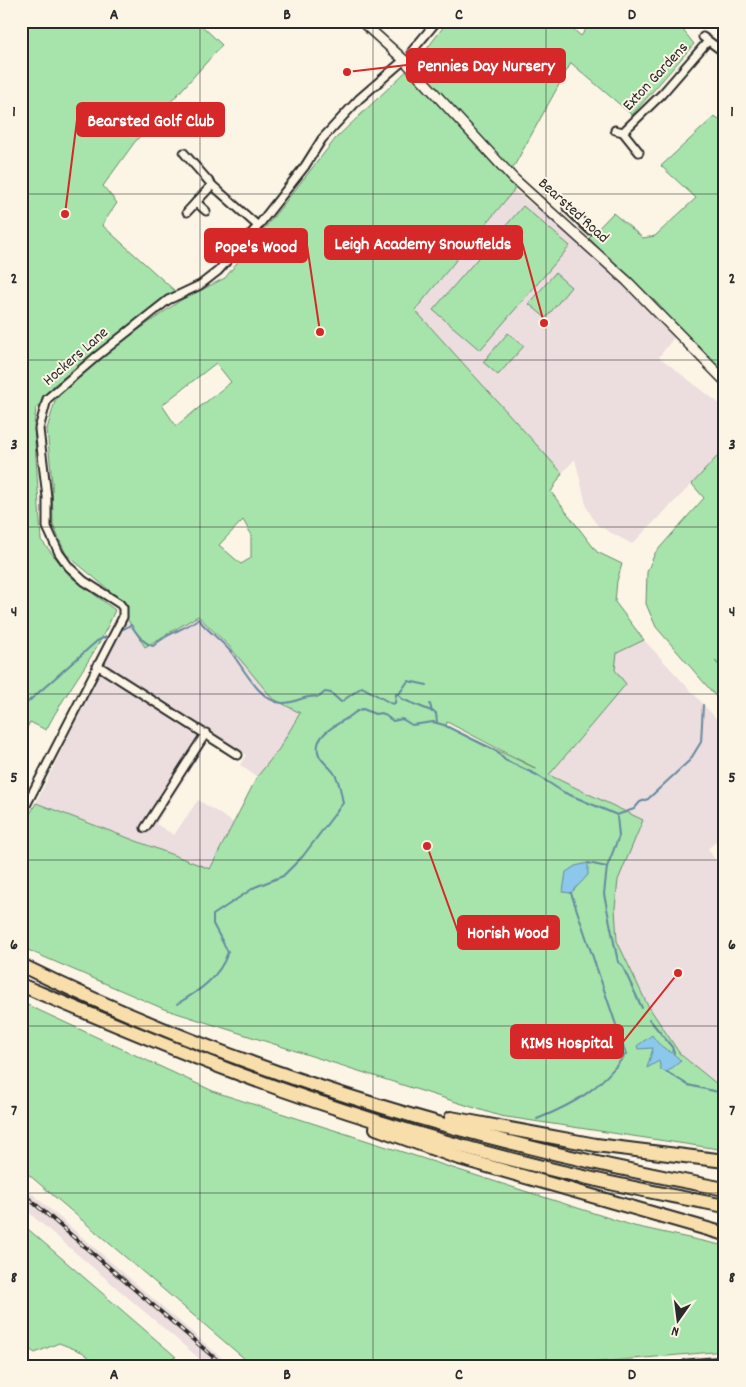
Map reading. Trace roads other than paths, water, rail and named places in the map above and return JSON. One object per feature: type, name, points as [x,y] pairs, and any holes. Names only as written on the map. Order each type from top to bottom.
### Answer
[{"type":"highway","points":[[21,965],[113,1007],[186,1037],[300,1079],[407,1113],[574,1158],[725,1189]]},
{"type":"highway","points":[[21,985],[234,1072],[333,1107],[498,1156],[618,1184],[725,1206]]},
{"type":"highway","points":[[333,1107],[373,1127],[438,1151],[725,1234]]},
{"type":"highway","points":[[407,1113],[456,1119],[605,1147],[725,1161]]},
{"type":"highway","points":[[687,1366],[725,1363]]},
{"type":"street","name":"Bearsted Road","points":[[360,21],[404,60],[513,178],[567,225],[683,336],[725,381]]},
{"type":"street","points":[[412,51],[420,46],[437,21]]},
{"type":"street","name":"Exton Gardens","points":[[639,152],[619,131],[662,94],[705,39],[725,53]]},
{"type":"street","name":"Hockers Lane","points":[[21,815],[123,618],[123,608],[84,581],[59,554],[47,526],[47,497],[39,429],[48,399],[96,356],[164,303],[200,285],[218,271],[258,226],[305,166],[322,139],[359,99],[404,60]]},
{"type":"street","points":[[184,153],[212,185],[258,226]]},
{"type":"street","points":[[188,212],[212,185]]},
{"type":"street","points":[[196,202],[206,211]]},
{"type":"street","points":[[567,208],[590,230]]},
{"type":"street","points":[[567,225],[575,216]]},
{"type":"street","points":[[97,665],[238,755]]},
{"type":"street","points":[[146,828],[206,733]]},
{"type":"water","points":[[588,863],[588,875],[571,893],[563,892],[566,872],[575,866]]},
{"type":"water","points":[[652,1035],[663,1047],[681,1061],[667,1072],[661,1070],[659,1061],[647,1068],[653,1048],[638,1049],[637,1046]]},
{"type":"waterway","points":[[123,629],[131,625],[143,640],[153,646],[198,619],[231,652],[259,690],[266,697],[282,703],[314,696],[319,697],[325,692],[331,693],[341,702],[362,687],[392,704],[395,703],[396,694],[399,694],[408,681],[427,685]]},
{"type":"waterway","points":[[21,708],[97,641],[106,637]]},
{"type":"waterway","points":[[720,671],[725,664]]},
{"type":"waterway","points":[[399,695],[402,699],[436,713],[437,723]]},
{"type":"waterway","points":[[430,704],[432,712]]},
{"type":"waterway","points":[[177,1004],[193,994],[214,976],[220,969],[228,952],[213,924],[213,915],[255,887],[283,876],[303,856],[343,803],[338,780],[320,758],[318,743],[324,734],[357,711],[363,709],[375,714],[382,713],[393,721],[402,719],[412,725],[433,722],[444,725],[496,751],[505,760],[537,775],[563,792],[617,815],[634,809],[640,802],[648,799],[690,760],[701,742],[703,705]]},
{"type":"waterway","points":[[617,816],[619,836],[607,867],[604,894],[618,962],[622,965],[642,1008]]},
{"type":"waterway","points":[[588,863],[607,867]]},
{"type":"waterway","points":[[537,1119],[576,1101],[597,1086],[626,1054],[571,893]]},
{"type":"waterway","points":[[649,1019],[672,1047],[674,1053]]},
{"type":"waterway","points":[[667,1072],[688,1085],[718,1092],[725,1115]]},
{"type":"railway","points":[[21,1192],[224,1366]]},
{"type":"place","name":"Pennies Day Nursery","points":[[347,72]]},
{"type":"place","name":"Bearsted Golf Club","points":[[65,214]]},
{"type":"place","name":"Leigh Academy Snowfields","points":[[544,323]]},
{"type":"place","name":"Pope's Wood","points":[[320,332]]},
{"type":"place","name":"Horish Wood","points":[[427,846]]},
{"type":"place","name":"KIMS Hospital","points":[[678,973]]}]
